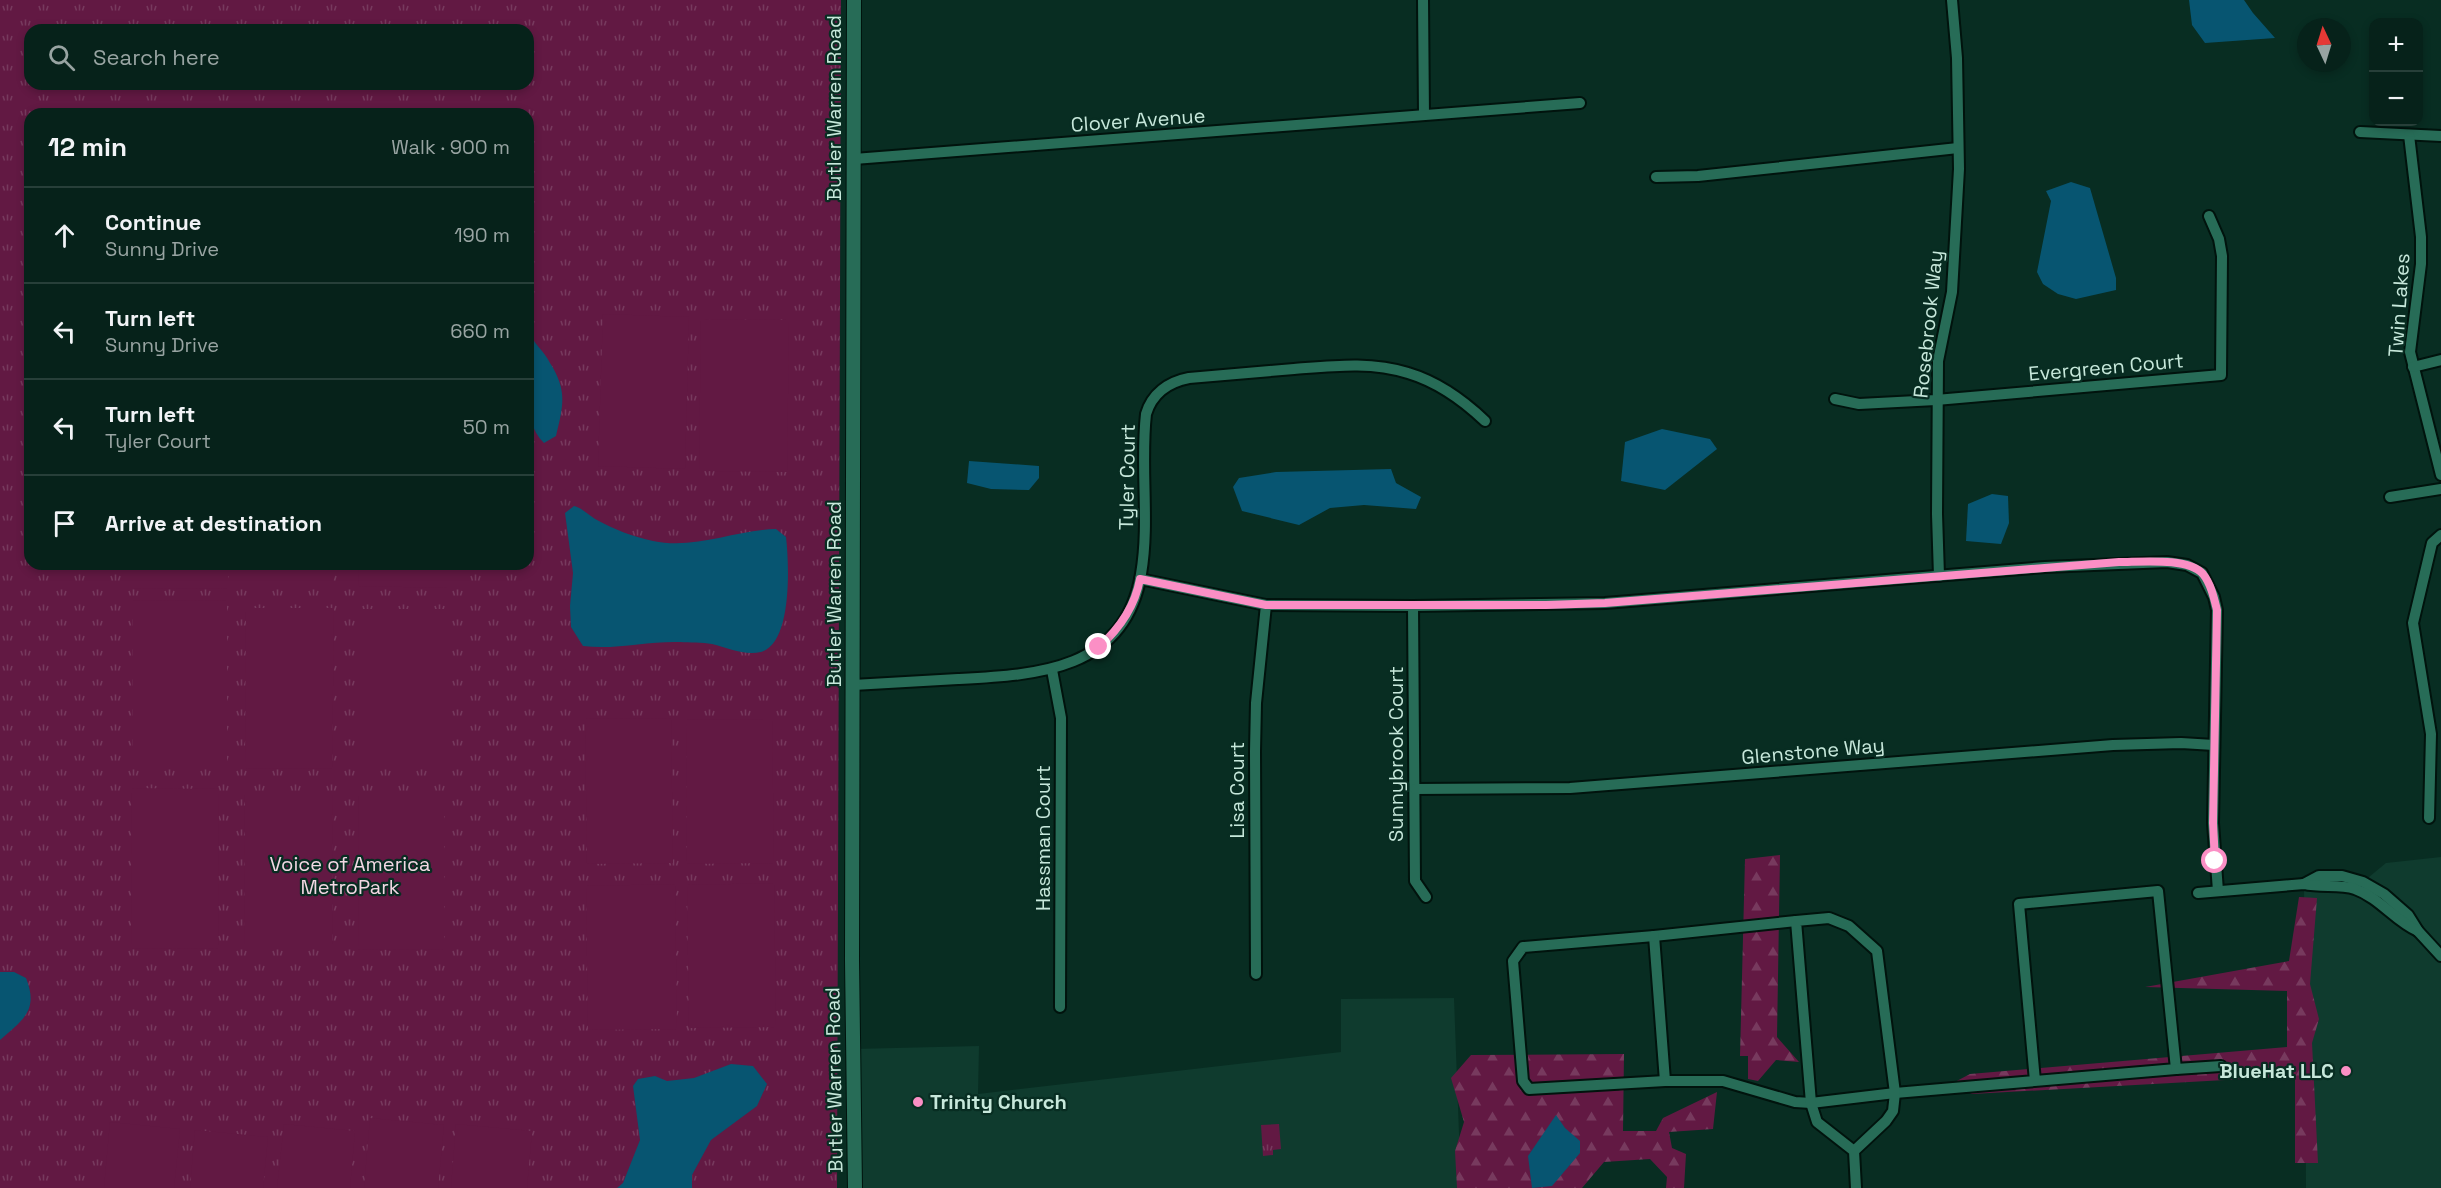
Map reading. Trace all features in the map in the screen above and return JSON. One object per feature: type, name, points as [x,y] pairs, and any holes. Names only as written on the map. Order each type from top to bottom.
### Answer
[{"type":"main road","name":"Butler Warren Road","points":[[854,0],[852,961],[855,1188]]},
{"type":"street","points":[[1423,0],[1424,116]]},
{"type":"street","name":"Rosebrook Way","points":[[1939,576],[1936,400],[1938,361],[1952,292],[1957,215],[1957,58],[1952,0]]},
{"type":"street","name":"Clover Avenue","points":[[854,159],[1580,103]]},
{"type":"street","points":[[2360,132],[2441,136]]},
{"type":"street","name":"Twin Lakes","points":[[2409,135],[2421,237],[2421,264],[2410,352],[2441,475]]},
{"type":"street","points":[[1656,177],[1698,176],[1958,148]]},
{"type":"street","name":"Evergreen Court","points":[[1835,399],[1858,404],[1936,400],[2221,375],[2222,256],[2219,239],[2210,216]]},
{"type":"street","points":[[2413,367],[2441,360]]},
{"type":"street","name":"Tyler Court","points":[[853,685],[977,678],[1052,670],[1086,656],[1111,636],[1129,610],[1140,579],[1144,548],[1146,414],[1156,395],[1174,382],[1189,378],[1338,366],[1384,367],[1407,372],[1442,388],[1468,405],[1485,421]]},
{"type":"street","points":[[2390,497],[2441,489]]},
{"type":"street","points":[[2429,818],[2431,734],[2413,623],[2432,543],[2441,535]]},
{"type":"street","points":[[1140,579],[1266,605],[1413,606],[1605,603],[2131,562],[2167,562],[2187,565],[2202,573],[2214,597],[2217,610],[2213,823],[2218,891]]},
{"type":"street","name":"Lisa Court","points":[[1256,974],[1255,739],[1256,703],[1266,605]]},
{"type":"street","name":"Sunnybrook Court","points":[[1413,606],[1416,881],[1426,897]]},
{"type":"street","name":"Hassman Court","points":[[1052,670],[1061,718],[1060,1007]]},
{"type":"street","name":"Glenstone Way","points":[[1415,789],[1570,788],[2113,745],[2181,743],[2214,745]]},
{"type":"street","points":[[2198,893],[2304,884],[2319,876],[2342,876],[2363,882],[2384,894],[2408,915],[2418,931],[2441,956]]},
{"type":"street","points":[[2035,1081],[2019,904],[2158,891],[2176,1069]]},
{"type":"street","points":[[1854,1151],[1886,1121],[1893,1111],[1894,1093],[1877,951],[1849,926],[1829,918],[1654,936],[1523,946],[1513,961],[1523,1081],[1529,1089],[1665,1081],[1723,1081],[1796,1102],[1811,1103],[1894,1093],[2221,1066]]},
{"type":"street","points":[[1796,921],[1811,1103],[1817,1122],[1854,1151],[1856,1188]]},
{"type":"street","points":[[1654,936],[1665,1081]]},
{"type":"shaded area","points":[[2441,857],[2441,1188],[2306,1188],[2304,884],[2319,876],[2363,882],[2386,863]]},
{"type":"shaded area","points":[[1454,998],[1461,1188],[855,1188],[853,1049],[979,1046],[978,1094],[1341,1052],[1341,999]]},
{"type":"green space","name":"Voice of America MetroPark","points":[[0,0],[841,0],[837,1188],[0,1188]]},
{"type":"green space","points":[[603,314],[689,317],[685,469],[598,466]]},
{"type":"green space","points":[[701,319],[789,320],[787,472],[699,471]]},
{"type":"green space","points":[[134,570],[228,570],[228,588],[134,589]]},
{"type":"green space","points":[[246,570],[333,570],[333,586],[246,586]]},
{"type":"green space","points":[[359,570],[447,570],[447,588],[358,586]]},
{"type":"green space","points":[[133,600],[227,601],[227,766],[133,766]]},
{"type":"green space","points":[[246,608],[334,608],[332,769],[245,768]]},
{"type":"green space","points":[[360,609],[447,609],[447,769],[360,769]]},
{"type":"green space","points":[[671,718],[673,863],[587,864],[585,719]]},
{"type":"green space","points":[[772,719],[774,863],[687,864],[686,720]]},
{"type":"green space","points":[[132,788],[219,789],[218,949],[131,948]]},
{"type":"green space","points":[[245,791],[333,791],[332,948],[244,948]]},
{"type":"green space","points":[[359,792],[444,792],[444,949],[358,950]]},
{"type":"green space","points":[[1780,855],[1777,1037],[1799,1062],[1776,1060],[1758,1081],[1748,1079],[1748,1056],[1740,1056],[1745,859]]},
{"type":"green space","points":[[774,883],[776,1027],[689,1028],[687,885]]},
{"type":"green space","points":[[675,884],[677,1029],[588,1030],[586,886]]},
{"type":"green space","points":[[2299,897],[2317,898],[2310,984],[2319,1019],[2312,1043],[2318,1163],[2295,1163],[2295,1076],[1972,1094],[1951,1084],[1970,1074],[2287,1047],[2287,991],[2145,987],[2289,961]]},
{"type":"green space","points":[[1624,1054],[1623,1131],[1656,1131],[1663,1118],[1717,1092],[1713,1129],[1669,1132],[1672,1148],[1686,1154],[1684,1188],[1666,1188],[1667,1177],[1650,1159],[1604,1162],[1582,1188],[1457,1188],[1455,1151],[1464,1122],[1451,1078],[1471,1055]]},
{"type":"green space","points":[[370,1118],[444,1125],[438,1188],[364,1188]]},
{"type":"green space","points":[[110,1122],[180,1129],[174,1188],[104,1188]]},
{"type":"green space","points":[[284,1124],[355,1131],[350,1188],[277,1188]]},
{"type":"green space","points":[[456,1124],[532,1131],[527,1188],[451,1188]]},
{"type":"green space","points":[[1279,1124],[1281,1149],[1273,1150],[1273,1155],[1263,1156],[1261,1125]]},
{"type":"green space","points":[[195,1130],[268,1137],[263,1188],[190,1188]]},
{"type":"water","points":[[2189,0],[2244,0],[2275,38],[2205,43],[2192,25]]},
{"type":"water","points":[[2071,182],[2090,188],[2116,278],[2116,290],[2076,299],[2058,294],[2043,284],[2037,272],[2051,201],[2046,191]]},
{"type":"water","points":[[534,341],[556,373],[562,391],[562,408],[556,436],[544,443],[534,428]]},
{"type":"water","points":[[1662,429],[1710,439],[1717,449],[1665,490],[1621,481],[1625,442]]},
{"type":"water","points":[[969,461],[1039,466],[1039,478],[1029,490],[991,489],[967,483]]},
{"type":"water","points":[[1391,469],[1396,483],[1421,497],[1416,509],[1364,505],[1330,508],[1299,525],[1242,511],[1233,487],[1239,478],[1276,472]]},
{"type":"water","points":[[1992,494],[2008,496],[2009,523],[2001,544],[1966,541],[1968,504]]},
{"type":"water","points":[[574,506],[624,532],[653,541],[669,543],[700,541],[776,529],[786,537],[788,582],[784,618],[779,634],[771,646],[761,652],[749,653],[700,643],[668,642],[607,647],[583,646],[571,627],[573,573],[565,513]]},
{"type":"water","points":[[0,972],[14,972],[26,978],[31,998],[30,1006],[22,1020],[0,1040]]},
{"type":"water","points":[[731,1064],[753,1066],[767,1084],[757,1106],[711,1140],[692,1175],[692,1188],[617,1188],[623,1183],[640,1140],[633,1086],[638,1079],[655,1076],[667,1081],[694,1078]]},
{"type":"water","points":[[1556,1115],[1565,1128],[1580,1141],[1580,1153],[1552,1186],[1532,1188],[1528,1156]]},
{"type":"place","name":"BlueHat LLC","points":[[2346,1071]]},
{"type":"place","name":"Trinity Church","points":[[918,1102]]},
{"type":"route","points":[[1099,647],[1121,624],[1133,602],[1140,579],[1266,605],[1298,607],[1479,606],[1605,603],[2119,562],[2167,562],[2187,565],[2202,573],[2210,585],[2217,610],[2213,823],[2215,861]]}]
